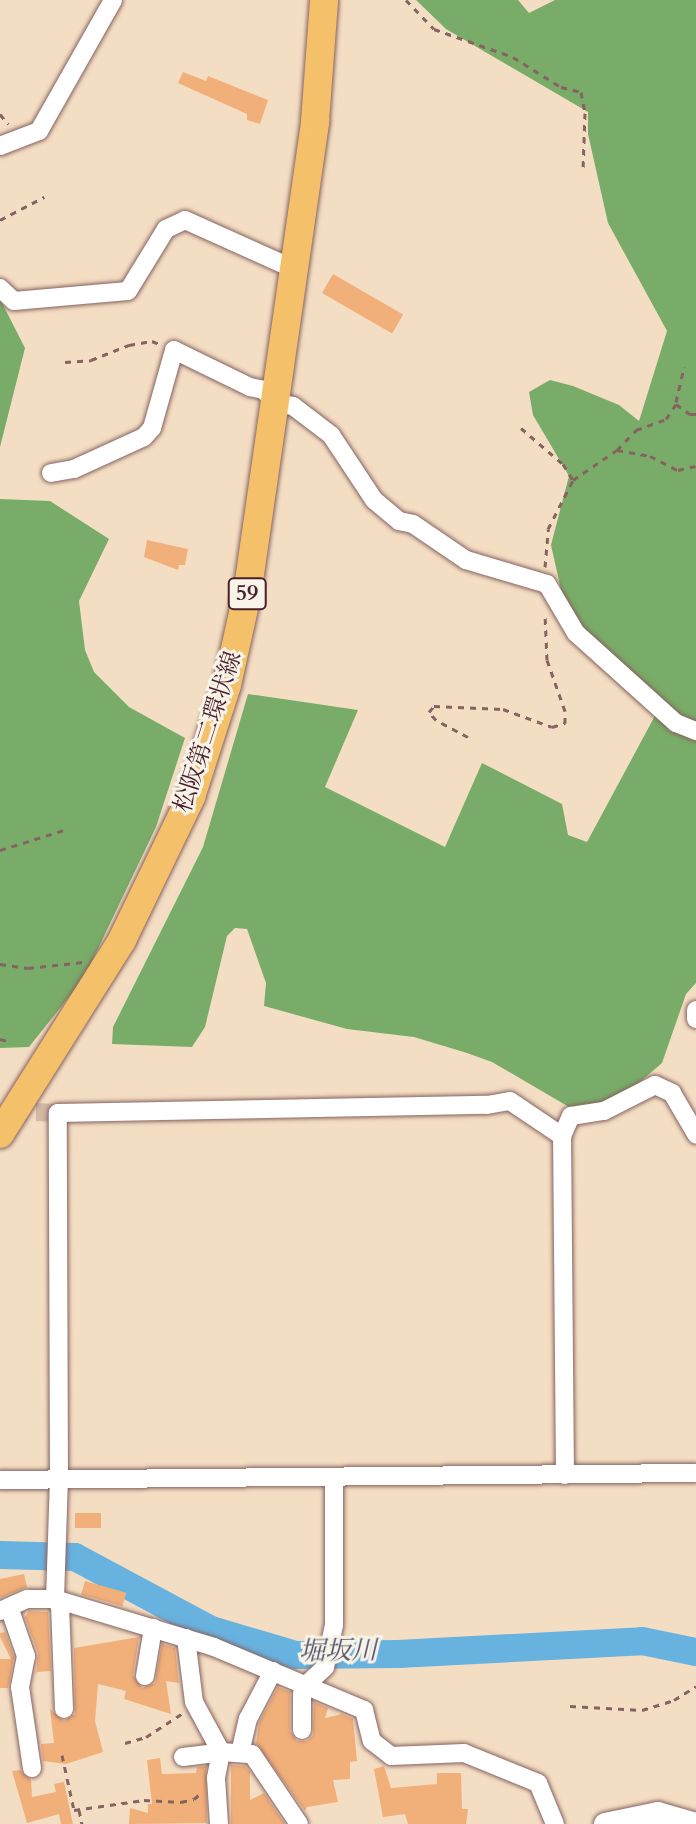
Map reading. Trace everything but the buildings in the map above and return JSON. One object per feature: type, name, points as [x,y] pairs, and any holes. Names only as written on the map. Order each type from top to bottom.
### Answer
[{"type":"main road","name":"松阪第二環状線","points":[[0,1134],[122,940],[191,797],[227,685],[247,595],[315,121],[324,0]]},
{"type":"street","points":[[0,146],[39,131],[113,0]]},
{"type":"street","points":[[0,288],[14,301],[128,291],[166,229],[185,220],[294,269]]},
{"type":"street","points":[[51,473],[74,469],[144,437],[152,428],[174,350],[250,387],[264,390],[275,403],[293,406],[331,435],[374,500],[399,521],[413,524],[466,560],[547,584],[576,633],[676,723],[696,731]]},
{"type":"street","points":[[696,1010],[696,1019]]},
{"type":"street","points":[[565,1475],[562,1136],[571,1116],[604,1111],[655,1085],[672,1093],[696,1134]]},
{"type":"street","points":[[64,1709],[60,1606],[55,1599],[59,1480],[58,1113],[487,1105],[510,1101],[562,1136]]},
{"type":"street","points":[[0,1480],[696,1473]]},
{"type":"street","points":[[302,1730],[306,1685],[325,1667],[334,1625],[334,1479]]},
{"type":"street","points":[[32,1768],[21,1700],[26,1656],[4,1609],[27,1599],[55,1599],[186,1638],[364,1710],[372,1741],[391,1756],[464,1753],[538,1783],[555,1824]]},
{"type":"street","points":[[145,1676],[153,1628]]},
{"type":"street","points":[[186,1638],[194,1702],[221,1752],[216,1778],[219,1824]]},
{"type":"street","points":[[240,1753],[248,1719],[273,1671]]},
{"type":"street","points":[[183,1757],[221,1752],[252,1754],[299,1824]]},
{"type":"street","points":[[605,1824],[658,1813],[696,1824]]},
{"type":"path","points":[[406,0],[434,29],[513,57],[561,87],[581,92],[585,113],[583,169]]},
{"type":"path","points":[[0,220],[44,197]]},
{"type":"path","points":[[65,362],[91,360],[152,341],[174,350]]},
{"type":"path","points":[[676,404],[684,367]]},
{"type":"path","points":[[521,428],[563,464],[573,480]]},
{"type":"path","points":[[617,450],[650,456],[678,470],[696,466]]},
{"type":"path","points":[[0,850],[67,829]]},
{"type":"path","points":[[0,964],[28,968],[89,961]]},
{"type":"path","points":[[0,1039],[7,1041]]},
{"type":"path","points":[[570,1706],[642,1710],[674,1700],[696,1686]]},
{"type":"path","points":[[125,1743],[146,1737],[190,1709],[194,1702]]},
{"type":"path","points":[[62,1755],[74,1810],[144,1800],[181,1802],[194,1799],[216,1778]]},
{"type":"path","points":[[79,1810],[82,1824]]},
{"type":"green space","points":[[416,0],[518,0],[529,13],[555,0],[696,0],[696,983],[686,994],[662,1063],[633,1088],[591,1109],[569,1107],[492,1062],[467,1053],[414,1037],[347,1029],[264,1006],[266,983],[247,929],[235,928],[227,936],[205,1027],[192,1047],[112,1044],[113,1027],[203,847],[248,694],[358,710],[325,787],[445,847],[482,763],[562,804],[568,835],[587,842],[657,712],[601,644],[581,629],[566,612],[551,545],[569,476],[533,415],[529,392],[550,380],[573,386],[619,405],[639,421],[667,331],[608,223],[588,134],[588,112],[446,29]]},
{"type":"green space","points":[[0,299],[25,348],[0,447]]},
{"type":"green space","points":[[0,499],[50,501],[109,539],[79,601],[85,650],[94,672],[129,707],[185,738],[156,827],[84,978],[29,1047],[0,1048]]},
{"type":"waterway","name":"堀坂川","points":[[0,1555],[75,1557],[211,1630],[296,1655],[398,1654],[642,1641],[696,1652]]},
{"type":"tunnel","points":[[9,1111],[58,1113]]}]
